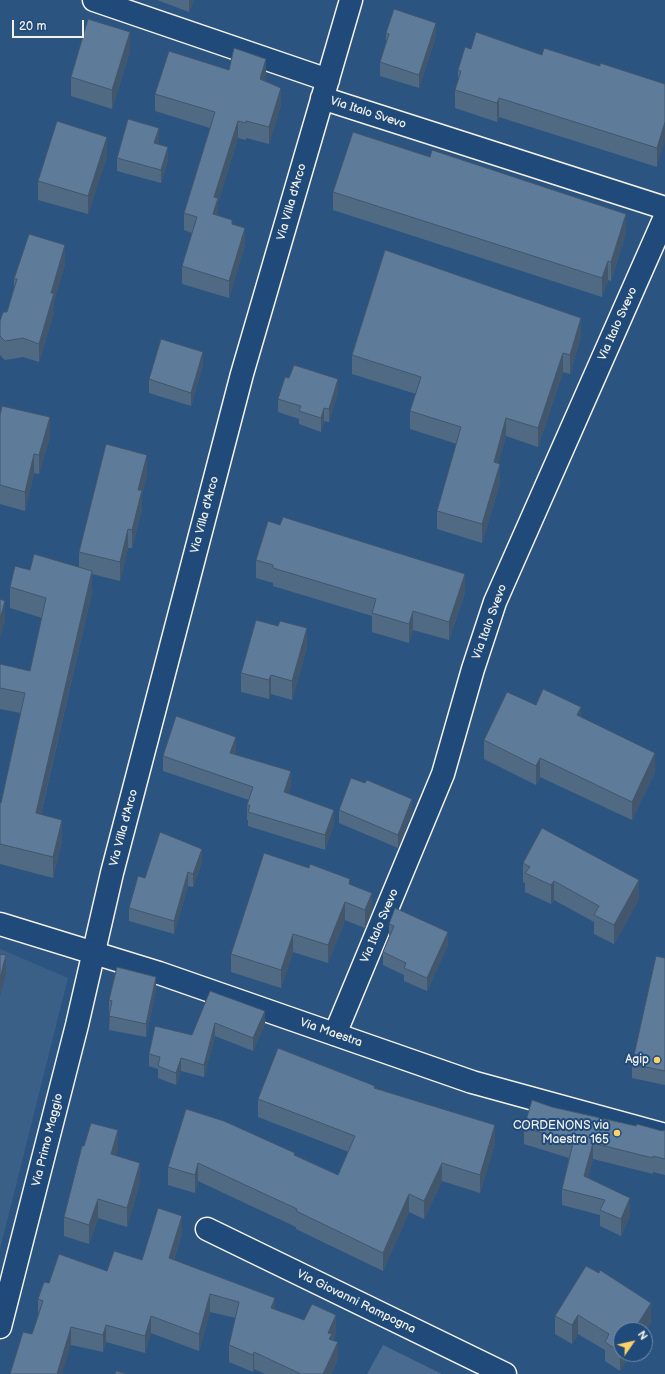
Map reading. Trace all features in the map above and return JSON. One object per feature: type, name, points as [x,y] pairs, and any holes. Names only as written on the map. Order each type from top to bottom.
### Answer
[{"type":"street","points":[[94,0],[325,89]]},
{"type":"street","name":"Via Villa d'Arco","points":[[94,952],[112,873],[242,374],[351,0]]},
{"type":"street","name":"Via Italo Svevo","points":[[325,89],[665,208]]},
{"type":"street","name":"Via Italo Svevo","points":[[335,1034],[443,774],[473,669],[495,602],[665,217]]},
{"type":"street","name":"Via Maestra","points":[[0,924],[159,973],[472,1082],[665,1135]]},
{"type":"street","name":"Via Primo Maggio","points":[[0,1327],[94,952]]},
{"type":"street","name":"Via Giovanni Rampogna","points":[[207,1229],[506,1374]]},
{"type":"shaded area","points":[[0,949],[68,978],[0,1249]]},
{"type":"shaded area","points":[[383,1345],[442,1374],[367,1374]]},
{"type":"building","points":[[394,9],[436,23],[419,75],[380,62],[389,34],[386,33]]},
{"type":"building","points":[[88,19],[130,32],[112,90],[71,77]]},
{"type":"building","points":[[476,32],[542,55],[544,48],[600,66],[600,63],[665,84],[665,122],[657,148],[499,98],[497,103],[455,90],[461,71],[458,70],[465,47],[471,49]]},
{"type":"building","points":[[234,48],[266,59],[260,79],[281,88],[269,127],[246,121],[246,123],[238,121],[214,197],[218,198],[213,214],[232,220],[232,224],[245,228],[229,281],[182,266],[197,217],[184,213],[215,112],[155,94],[169,51],[229,70]]},
{"type":"building","points":[[128,119],[159,128],[154,143],[168,147],[161,170],[117,158]]},
{"type":"building","points":[[57,121],[107,137],[88,196],[38,181]]},
{"type":"building","points":[[353,132],[430,157],[432,150],[626,214],[611,262],[608,261],[602,278],[333,192]]},
{"type":"building","points":[[29,234],[65,245],[51,293],[54,293],[39,344],[23,338],[5,341],[0,336],[0,321],[3,312],[7,312],[17,279],[14,279]]},
{"type":"building","points":[[385,250],[581,318],[570,355],[563,353],[538,428],[506,418],[494,462],[500,464],[482,524],[437,511],[461,427],[410,411],[421,377],[352,355]]},
{"type":"building","points":[[161,339],[203,352],[191,393],[149,379]]},
{"type":"building","points":[[294,365],[338,379],[329,409],[324,408],[321,418],[299,411],[301,406],[278,399],[285,377],[289,378]]},
{"type":"building","points":[[2,406],[50,417],[39,455],[34,454],[25,492],[0,485],[0,415]]},
{"type":"building","points":[[106,444],[147,455],[138,490],[142,490],[132,530],[128,529],[120,562],[79,552]]},
{"type":"building","points":[[283,517],[465,574],[449,622],[413,611],[409,624],[372,613],[376,599],[273,568],[273,565],[256,560],[268,521],[280,525]]},
{"type":"building","points":[[34,554],[92,571],[36,813],[62,820],[53,857],[0,844],[0,803],[25,693],[0,688],[0,664],[30,671],[46,598],[10,587],[15,566],[30,570]]},
{"type":"building","points":[[0,599],[5,601],[0,619]]},
{"type":"building","points":[[256,620],[278,626],[280,621],[307,628],[292,681],[271,675],[269,680],[241,673]]},
{"type":"building","points":[[543,689],[581,707],[577,715],[655,753],[632,802],[540,758],[536,766],[484,740],[507,692],[536,705]]},
{"type":"building","points":[[176,716],[236,737],[230,753],[291,771],[284,792],[334,810],[325,835],[248,812],[250,805],[247,805],[253,787],[163,756]]},
{"type":"building","points":[[351,778],[365,783],[367,780],[412,799],[398,835],[339,810]]},
{"type":"building","points":[[542,828],[639,880],[614,925],[594,915],[599,906],[554,881],[551,885],[525,873],[530,867],[523,863]]},
{"type":"building","points":[[160,832],[202,849],[193,874],[188,872],[174,921],[129,908],[138,876],[145,878]]},
{"type":"building","points":[[264,853],[309,868],[310,864],[350,879],[349,884],[372,893],[365,910],[345,902],[328,945],[293,934],[281,970],[231,954]]},
{"type":"building","points":[[395,908],[448,932],[427,978],[404,968],[406,963],[383,952],[394,926],[389,924]]},
{"type":"building","points":[[0,954],[6,955],[0,978]]},
{"type":"building","points":[[656,956],[665,958],[665,1071],[632,1064]]},
{"type":"building","points":[[117,967],[156,977],[146,1024],[109,1016],[112,1001],[109,1000]]},
{"type":"building","points":[[210,991],[265,1011],[253,1038],[215,1023],[204,1065],[181,1058],[176,1073],[158,1066],[160,1057],[149,1054],[155,1026],[192,1035]]},
{"type":"building","points":[[278,1048],[375,1086],[374,1088],[495,1125],[480,1175],[442,1163],[424,1201],[409,1194],[383,1253],[296,1211],[297,1209],[198,1163],[195,1175],[168,1167],[186,1109],[224,1121],[295,1153],[294,1155],[338,1175],[355,1136],[258,1099]]},
{"type":"building","points":[[532,1100],[552,1107],[636,1126],[637,1124],[662,1131],[665,1130],[665,1159],[653,1156],[653,1158],[593,1143],[584,1176],[630,1198],[621,1219],[600,1210],[605,1200],[562,1189],[573,1143],[524,1127]]},
{"type":"building","points":[[91,1123],[118,1130],[111,1154],[140,1163],[127,1208],[98,1199],[89,1225],[64,1217],[82,1146],[84,1146]]},
{"type":"building","points":[[158,1208],[182,1216],[169,1258],[275,1298],[271,1308],[304,1320],[312,1304],[336,1315],[328,1333],[332,1334],[329,1339],[338,1342],[323,1374],[301,1374],[254,1352],[253,1355],[229,1345],[239,1302],[210,1294],[199,1334],[151,1316],[145,1336],[106,1325],[103,1335],[71,1327],[57,1374],[10,1374],[23,1332],[32,1334],[43,1301],[38,1299],[44,1282],[49,1283],[59,1254],[107,1271],[114,1251],[142,1260]]},
{"type":"building","points":[[586,1266],[599,1273],[600,1270],[651,1303],[639,1322],[613,1322],[613,1347],[605,1342],[609,1334],[578,1315],[572,1325],[555,1316]]},
{"type":"building","points":[[116,1371],[127,1374],[115,1374]]},
{"type":"place","name":"Agip","points":[[657,1060]]},
{"type":"place","name":"CORDENONS via Maestra 165","points":[[617,1133]]}]
